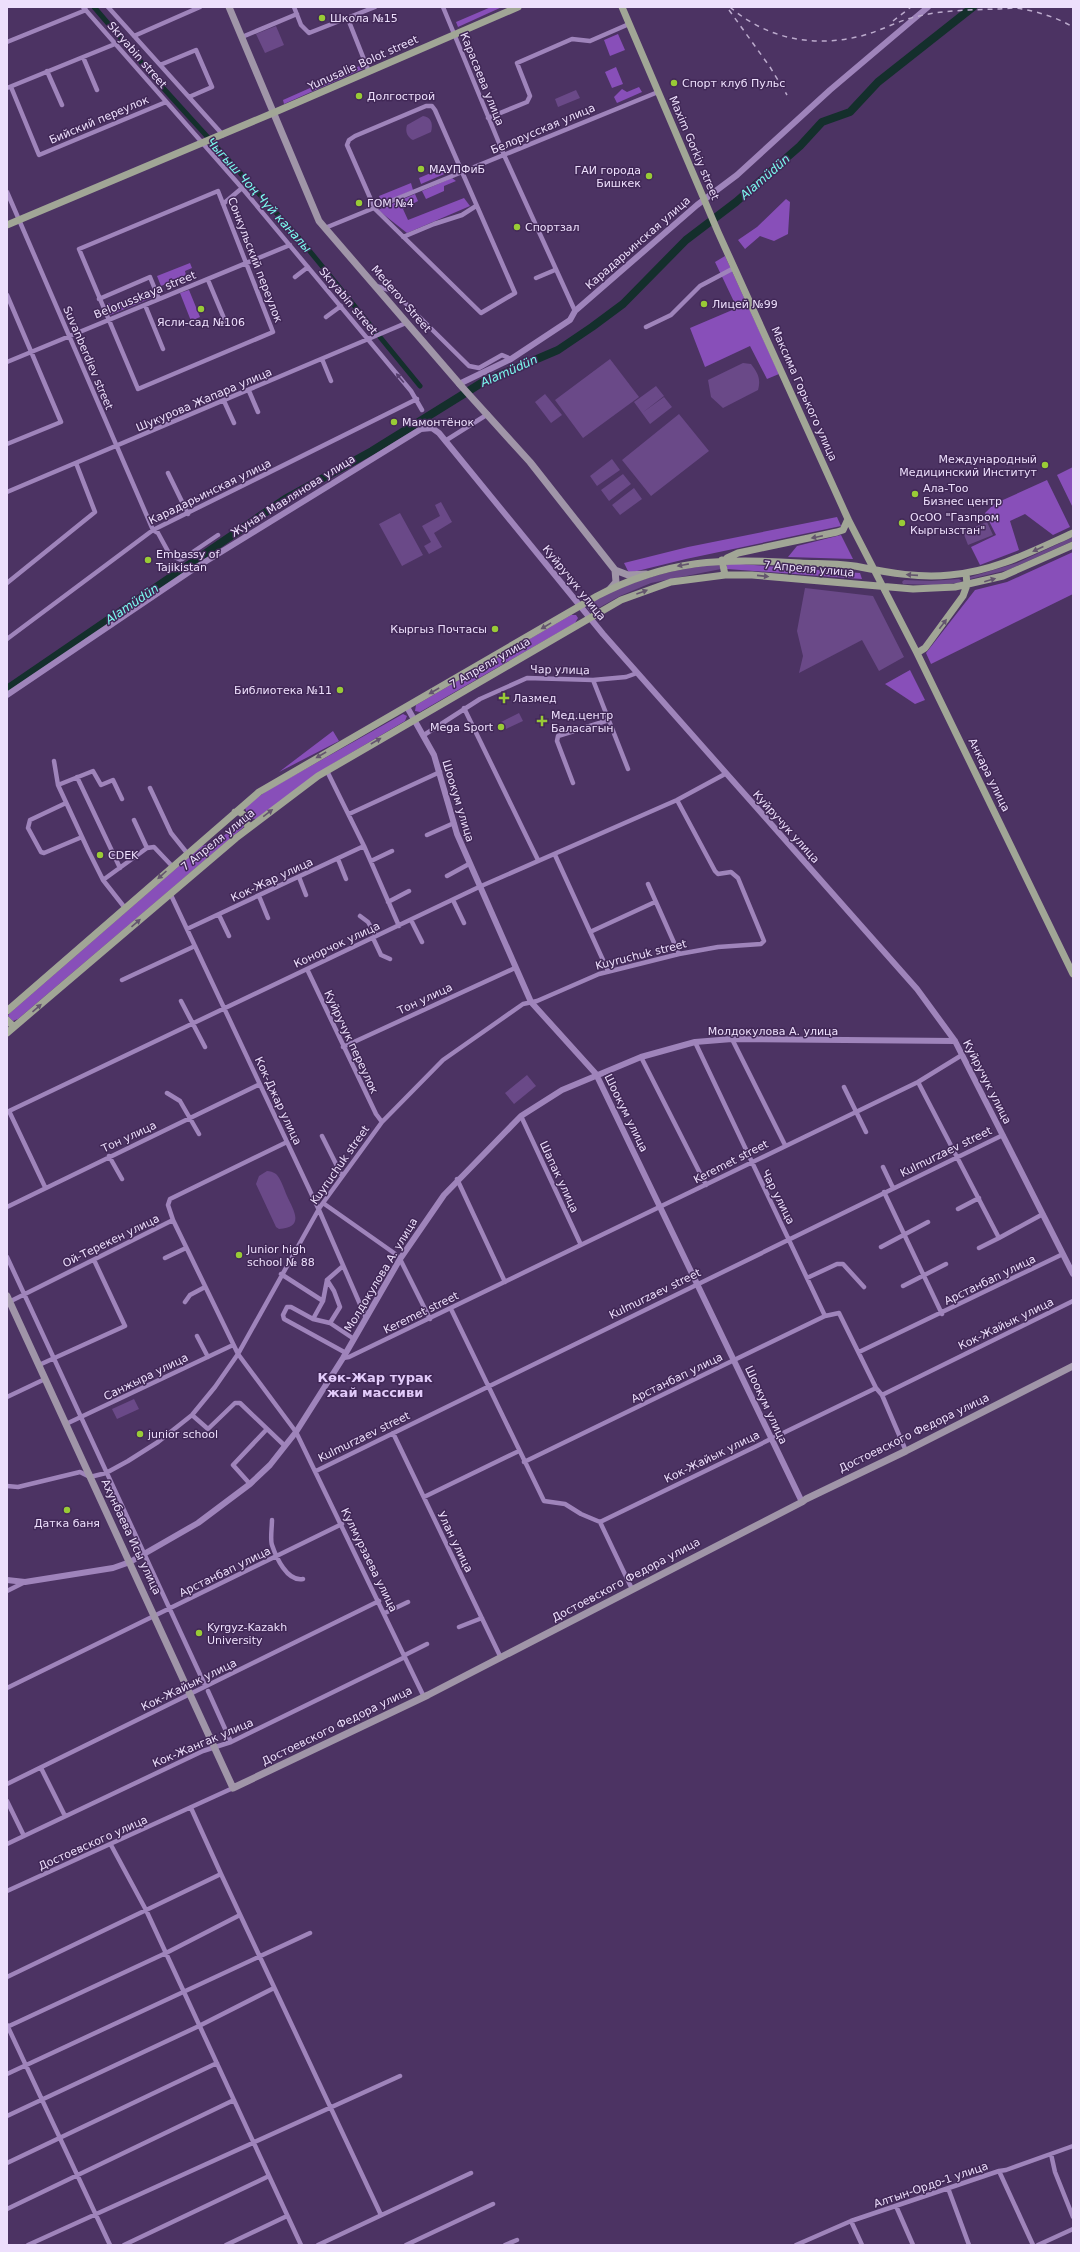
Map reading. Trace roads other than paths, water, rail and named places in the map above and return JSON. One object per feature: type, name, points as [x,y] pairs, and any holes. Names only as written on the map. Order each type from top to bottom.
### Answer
[{"type":"main road","name":"Mederov Street","points":[[229,7],[319,220],[406,323],[530,462],[615,570]]},
{"type":"main road","name":"Yunusalie Bolot street","points":[[202,143],[273,114],[518,7]]},
{"type":"main road","name":"Maxim Gorkiy street","points":[[622,7],[708,209]]},
{"type":"main road","points":[[7,225],[202,143]]},
{"type":"main road","name":"Максима Горького улица","points":[[708,209],[848,518],[882,587]]},
{"type":"main road","points":[[724,574],[722,560],[738,553],[843,530],[848,518]]},
{"type":"main road","name":"7 Апреля улица","points":[[7,1011],[187,853],[272,783],[407,707],[610,589],[650,573],[684,564],[722,560],[749,560],[860,567],[873,571],[920,576],[966,573],[1015,559],[1073,533]]},
{"type":"main road","name":"7 Апреля улица","points":[[7,1033],[248,828],[327,771],[606,608],[636,594],[671,582],[724,574],[752,575],[882,587],[927,589],[967,585],[1016,572],[1073,545]]},
{"type":"main road","points":[[610,589],[616,582],[615,570],[628,575],[650,573]]},
{"type":"main road","points":[[917,653],[925,648],[964,596],[967,585],[966,573]]},
{"type":"main road","name":"Анкара улица","points":[[882,587],[917,653],[1073,974]]},
{"type":"main road","points":[[235,812],[240,812],[246,817],[248,828]]},
{"type":"main road","points":[[7,1020],[14,1027]]},
{"type":"main road","name":"Ахунбаева Исы улица","points":[[8,1300],[191,1694],[233,1788]]},
{"type":"main road","name":"Достоевского Федора улица","points":[[233,1788],[424,1697],[806,1499],[906,1451],[1073,1366]]},
{"type":"street","name":"Skryabin street","points":[[108,7],[189,97],[219,136]]},
{"type":"street","points":[[134,36],[200,7]]},
{"type":"street","points":[[294,7],[301,25],[309,33],[348,19],[375,7]]},
{"type":"street","name":"Карасаева улица","points":[[443,7],[504,155],[555,270],[575,310]]},
{"type":"street","name":"Карадарьинская улица","points":[[461,386],[510,359],[570,320],[575,310],[704,200],[737,175],[830,90],[928,7]]},
{"type":"street","name":"Skryabin street","points":[[85,9],[290,245],[417,399],[422,410]]},
{"type":"street","points":[[7,42],[85,9]]},
{"type":"street","points":[[242,37],[297,14]]},
{"type":"street","points":[[348,19],[369,72]]},
{"type":"street","points":[[488,118],[528,102],[530,96],[517,63],[572,39],[590,41],[629,24]]},
{"type":"street","points":[[9,88],[115,44]]},
{"type":"street","points":[[160,65],[196,50],[212,87],[189,97]]},
{"type":"street","points":[[83,57],[97,90]]},
{"type":"street","points":[[47,71],[62,105]]},
{"type":"street","name":"Бийский переулок","points":[[9,88],[39,155],[166,102]]},
{"type":"street","name":"Белорусская улица","points":[[325,228],[375,209],[461,172],[658,92]]},
{"type":"street","points":[[426,106],[432,106],[461,172],[515,293],[481,313],[375,209],[347,145],[349,140],[354,136],[426,106]]},
{"type":"street","points":[[223,204],[242,188]]},
{"type":"street","name":"Сонкульский переулок","points":[[218,191],[246,264],[273,332],[138,389],[107,319],[79,249],[218,191]]},
{"type":"street","name":"Suvanberdiev street","points":[[7,192],[153,530],[158,532],[170,555],[181,560],[218,535]]},
{"type":"street","points":[[403,237],[434,224],[458,217],[476,206]]},
{"type":"street","name":"Belorusskaya street","points":[[7,362],[107,319],[208,280],[290,245]]},
{"type":"street","points":[[295,277],[308,267]]},
{"type":"street","points":[[646,327],[671,315],[700,286],[734,268]]},
{"type":"street","points":[[536,278],[555,270]]},
{"type":"street","points":[[99,299],[150,278],[159,299]]},
{"type":"street","points":[[208,280],[226,323]]},
{"type":"street","points":[[374,286],[393,291],[469,366],[479,368],[502,355],[510,359]]},
{"type":"street","points":[[7,295],[61,422],[7,444]]},
{"type":"street","points":[[145,305],[163,350]]},
{"type":"street","points":[[326,318],[341,306]]},
{"type":"street","name":"Шукурова Жапара улица","points":[[7,492],[249,391],[406,323]]},
{"type":"street","points":[[322,359],[331,381]]},
{"type":"street","points":[[249,391],[258,412]]},
{"type":"street","name":"Карадарьинская улица","points":[[7,638],[153,530],[188,514],[417,399]]},
{"type":"street","points":[[224,401],[234,423]]},
{"type":"street","points":[[445,441],[488,414]]},
{"type":"street","name":"Куйручук улица","points":[[432,428],[439,433],[580,606],[637,673],[917,989],[955,1040],[1073,1274]]},
{"type":"street","name":"Жуная Мавлянова улица","points":[[7,695],[195,568],[421,429],[432,428]]},
{"type":"street","points":[[7,583],[95,512],[76,463]]},
{"type":"street","points":[[168,473],[188,514]]},
{"type":"street","name":"Чар улица","points":[[424,735],[464,708],[512,682],[527,678],[593,680],[626,677],[637,673]]},
{"type":"street","points":[[593,680],[628,769]]},
{"type":"street","name":"Шоокум улица","points":[[407,707],[424,735],[440,772],[454,823],[469,864],[531,1002],[596,1074],[802,1502]]},
{"type":"street","points":[[464,708],[538,860]]},
{"type":"street","points":[[572,783],[557,741],[558,736],[609,720]]},
{"type":"street","points":[[54,761],[58,785],[82,837],[103,880],[125,908]]},
{"type":"street","points":[[58,785],[93,771],[101,785],[113,780],[122,799]]},
{"type":"street","points":[[327,771],[371,861],[399,926]]},
{"type":"street","points":[[349,814],[440,772]]},
{"type":"street","name":"Конорчок улица","points":[[8,1111],[479,887],[538,860],[555,855],[677,800],[726,774]]},
{"type":"street","points":[[77,777],[120,868]]},
{"type":"street","points":[[150,788],[171,832],[187,853]]},
{"type":"street","name":"Kuyruchuk street","points":[[7,1486],[18,1487],[80,1472],[90,1477],[106,1473],[158,1442],[192,1415],[215,1388],[238,1354],[281,1274],[323,1203],[382,1122],[443,1060],[501,1018],[523,1004],[608,971],[679,954],[718,947],[761,944],[764,941],[738,878],[731,872],[718,874],[677,800]]},
{"type":"street","points":[[66,803],[30,820],[28,828],[41,852],[44,854],[82,837]]},
{"type":"street","points":[[134,820],[147,848]]},
{"type":"street","points":[[427,835],[454,823]]},
{"type":"street","name":"Кок-Жар улица","points":[[187,929],[364,846]]},
{"type":"street","points":[[103,880],[147,848],[154,848],[172,866]]},
{"type":"street","points":[[371,861],[392,851]]},
{"type":"street","points":[[555,855],[608,971]]},
{"type":"street","points":[[338,859],[346,879]]},
{"type":"street","points":[[447,876],[469,864]]},
{"type":"street","points":[[299,877],[306,895]]},
{"type":"street","points":[[648,884],[679,954]]},
{"type":"street","points":[[388,902],[409,891]]},
{"type":"street","name":"Кок-Джар улица","points":[[170,893],[319,1210],[366,1318]]},
{"type":"street","points":[[259,896],[268,918]]},
{"type":"street","points":[[453,900],[464,923]]},
{"type":"street","points":[[590,932],[655,902]]},
{"type":"street","points":[[219,914],[228,936]]},
{"type":"street","points":[[360,916],[368,922],[381,955],[390,959]]},
{"type":"street","points":[[411,920],[422,942]]},
{"type":"street","points":[[122,980],[195,946]]},
{"type":"street","name":"Тон улица","points":[[343,1047],[515,968]]},
{"type":"street","name":"Куйручук переулок","points":[[307,969],[343,1047],[376,1114],[382,1122]]},
{"type":"street","points":[[181,1002],[205,1047]]},
{"type":"street","points":[[732,1039],[785,1145]]},
{"type":"street","name":"Молдокулова А. улица","points":[[7,1580],[25,1582],[113,1568],[130,1562],[198,1523],[250,1484],[296,1432],[344,1356],[400,1259],[444,1195],[457,1179],[521,1116],[562,1090],[596,1074],[641,1057],[695,1042],[732,1039],[955,1040]]},
{"type":"street","name":"Чар улица","points":[[695,1042],[750,1162],[789,1238],[825,1316]]},
{"type":"street","name":"Keremet street","points":[[344,1356],[349,1357],[451,1309],[750,1162],[918,1082],[962,1055]]},
{"type":"street","points":[[641,1057],[706,1184]]},
{"type":"street","points":[[918,1082],[959,1158],[999,1238]]},
{"type":"street","name":"Тон улица","points":[[7,1207],[45,1187],[260,1084]]},
{"type":"street","points":[[844,1087],[866,1132]]},
{"type":"street","points":[[167,1093],[180,1101],[199,1134]]},
{"type":"street","points":[[8,1111],[45,1187]]},
{"type":"street","name":"Шапак улица","points":[[521,1116],[581,1245]]},
{"type":"street","name":"Kulmurzaev street","points":[[316,1471],[488,1385],[884,1192],[959,1158],[1003,1135]]},
{"type":"street","points":[[322,1136],[342,1176]]},
{"type":"street","name":"Ой-Терекен улица","points":[[8,1300],[25,1294],[173,1220],[168,1205],[170,1199],[287,1142]]},
{"type":"street","points":[[109,1156],[122,1179]]},
{"type":"street","points":[[882,1167],[893,1188]]},
{"type":"street","points":[[457,1179],[505,1282]]},
{"type":"street","points":[[884,1192],[942,1314]]},
{"type":"street","points":[[958,1209],[979,1198]]},
{"type":"street","points":[[323,1203],[394,1253],[400,1259],[430,1319]]},
{"type":"street","points":[[978,1248],[1042,1214]]},
{"type":"street","points":[[173,1220],[238,1354]]},
{"type":"street","points":[[881,1247],[928,1222]]},
{"type":"street","points":[[165,1258],[186,1248]]},
{"type":"street","name":"Арстанбап улица","points":[[524,1462],[735,1361],[825,1316],[839,1313],[859,1352],[942,1314],[1063,1254]]},
{"type":"street","points":[[7,1257],[204,1683]]},
{"type":"street","points":[[39,1366],[125,1326],[94,1260]]},
{"type":"street","points":[[808,1278],[837,1264],[843,1264],[864,1287]]},
{"type":"street","points":[[903,1286],[923,1274],[946,1264]]},
{"type":"street","points":[[313,1319],[323,1302],[327,1280],[343,1266]]},
{"type":"street","points":[[281,1274],[323,1302]]},
{"type":"street","points":[[327,1280],[334,1291],[340,1307],[330,1323]]},
{"type":"street","points":[[185,1302],[190,1295],[205,1287]]},
{"type":"street","name":"Кок-Жайык улица","points":[[882,1395],[1073,1301]]},
{"type":"street","points":[[344,1356],[284,1318],[283,1315],[287,1307],[290,1307],[313,1319],[330,1323],[354,1339]]},
{"type":"street","points":[[451,1309],[544,1501],[565,1504],[581,1514],[600,1522],[632,1589]]},
{"type":"street","points":[[197,1336],[208,1357]]},
{"type":"street","name":"Санжыра улица","points":[[66,1424],[233,1345]]},
{"type":"street","points":[[859,1352],[876,1388],[882,1395],[906,1451]]},
{"type":"street","name":"Кулмурзаева улица","points":[[238,1354],[296,1432],[385,1613],[424,1697]]},
{"type":"street","points":[[7,1398],[45,1379]]},
{"type":"street","name":"Кок-Жайык улица","points":[[600,1522],[876,1388]]},
{"type":"street","points":[[192,1415],[208,1429],[237,1402],[285,1446]]},
{"type":"street","points":[[250,1484],[233,1465],[267,1429]]},
{"type":"street","name":"Улан улица","points":[[393,1433],[501,1658]]},
{"type":"street","points":[[424,1497],[519,1451]]},
{"type":"street","points":[[272,1520],[272,1545],[277,1556],[286,1571],[300,1580],[303,1579]]},
{"type":"street","name":"Арстанбап улица","points":[[7,1688],[342,1524]]},
{"type":"street","points":[[7,1591],[25,1582]]},
{"type":"street","name":"Кок-Жайык улица","points":[[7,1784],[379,1601]]},
{"type":"street","points":[[385,1613],[408,1602]]},
{"type":"street","points":[[459,1627],[482,1618]]},
{"type":"street","name":"Кок-Жангак улица","points":[[7,1844],[215,1747],[231,1742],[405,1656],[426,1644]]},
{"type":"street","points":[[208,1691],[231,1742]]},
{"type":"street","points":[[42,1768],[65,1816]]},
{"type":"street","name":"Достоевского Федора улица","points":[[188,1809],[233,1788]]},
{"type":"street","points":[[7,1801],[24,1836]]},
{"type":"street","points":[[188,1809],[240,1915],[381,2214]]},
{"type":"street","name":"Достоевского улица","points":[[7,1891],[188,1809]]},
{"type":"street","points":[[111,1845],[146,1910],[301,2245]]},
{"type":"street","points":[[7,1978],[220,1874]]},
{"type":"street","points":[[110,2245],[7,2026],[166,1953],[240,1915]]},
{"type":"street","points":[[7,2074],[310,1933]]},
{"type":"street","points":[[7,2116],[199,2026],[274,1988]]},
{"type":"street","points":[[7,2163],[59,2136],[217,2063]]},
{"type":"street","points":[[28,2245],[95,2213],[400,2076]]},
{"type":"street","points":[[7,2209],[234,2100]]},
{"type":"street","name":"Алтын-Ордо-1 улица","points":[[796,2245],[806,2243],[851,2221],[999,2171],[1006,2170],[1073,2146]]},
{"type":"street","points":[[1051,2154],[1055,2172],[1073,2217]]},
{"type":"street","points":[[999,2171],[1033,2245]]},
{"type":"street","points":[[318,2245],[381,2214],[472,2173]]},
{"type":"street","points":[[124,2245],[269,2176]]},
{"type":"street","points":[[948,2188],[969,2245]]},
{"type":"street","points":[[406,2245],[493,2204]]},
{"type":"street","points":[[896,2206],[913,2245]]},
{"type":"street","points":[[226,2245],[287,2216]]},
{"type":"street","points":[[851,2221],[862,2245]]},
{"type":"street","points":[[1038,2245],[1073,2229]]},
{"type":"street","points":[[505,2245],[516,2240]]},
{"type":"waterway","name":"Чыгыш Чоң Чүй каналы","points":[[94,7],[165,90],[299,238],[420,386]]},
{"type":"waterway","name":"Alamüdün","points":[[7,689],[285,499],[372,451],[483,382],[558,350],[592,327],[623,304],[686,240],[736,202],[800,146],[822,122],[850,112],[878,82],[973,7]]},
{"type":"railway","points":[[730,7],[759,27],[792,38],[809,41],[843,40],[868,34],[904,20],[919,16],[967,10],[1019,8],[1048,16],[1073,27]]},
{"type":"railway","points":[[893,21],[911,7]]},
{"type":"railway","points":[[729,10],[770,67],[787,95]]},
{"type":"place","name":"Школа №15","points":[[322,18]]},
{"type":"place","name":"Спорт клуб Пульс","points":[[674,83]]},
{"type":"place","name":"Долгострой","points":[[359,96]]},
{"type":"place","name":"МАУПФиБ","points":[[421,169]]},
{"type":"place","name":"ГАИ города Бишкек","points":[[649,176]]},
{"type":"place","name":"ГОМ №4","points":[[359,203]]},
{"type":"place","name":"Спортзал","points":[[517,227]]},
{"type":"place","name":"Лицей №99","points":[[704,304]]},
{"type":"place","name":"Ясли-сад №106","points":[[201,309]]},
{"type":"place","name":"Мамонтёнок","points":[[394,422]]},
{"type":"place","name":"Международный Медицинский Институт","points":[[1045,465]]},
{"type":"place","name":"Ала-Тоо Бизнес центр","points":[[915,494]]},
{"type":"place","name":"ОсОО \"Газпром Кыргызстан\"","points":[[902,523]]},
{"type":"place","name":"Embassy of Tajikistan","points":[[148,560]]},
{"type":"place","name":"Кыргыз Почтасы","points":[[495,629]]},
{"type":"place","name":"Библиотека №11","points":[[340,690]]},
{"type":"place","name":"Лазмед","points":[[504,698]]},
{"type":"place","name":"Мед.центр Баласагын","points":[[542,721]]},
{"type":"place","name":"Mega Sport","points":[[501,727]]},
{"type":"place","name":"CDEK","points":[[100,855]]},
{"type":"place","name":"Junior high school № 88","points":[[239,1255]]},
{"type":"place","name":"junior school","points":[[140,1434]]},
{"type":"place","name":"Датка баня","points":[[67,1510]]},
{"type":"place","name":"Kyrgyz-Kazakh University","points":[[199,1633]]},
{"type":"district","name":"Көк-Жар турак жай массиви","points":[[375,1384]]}]
